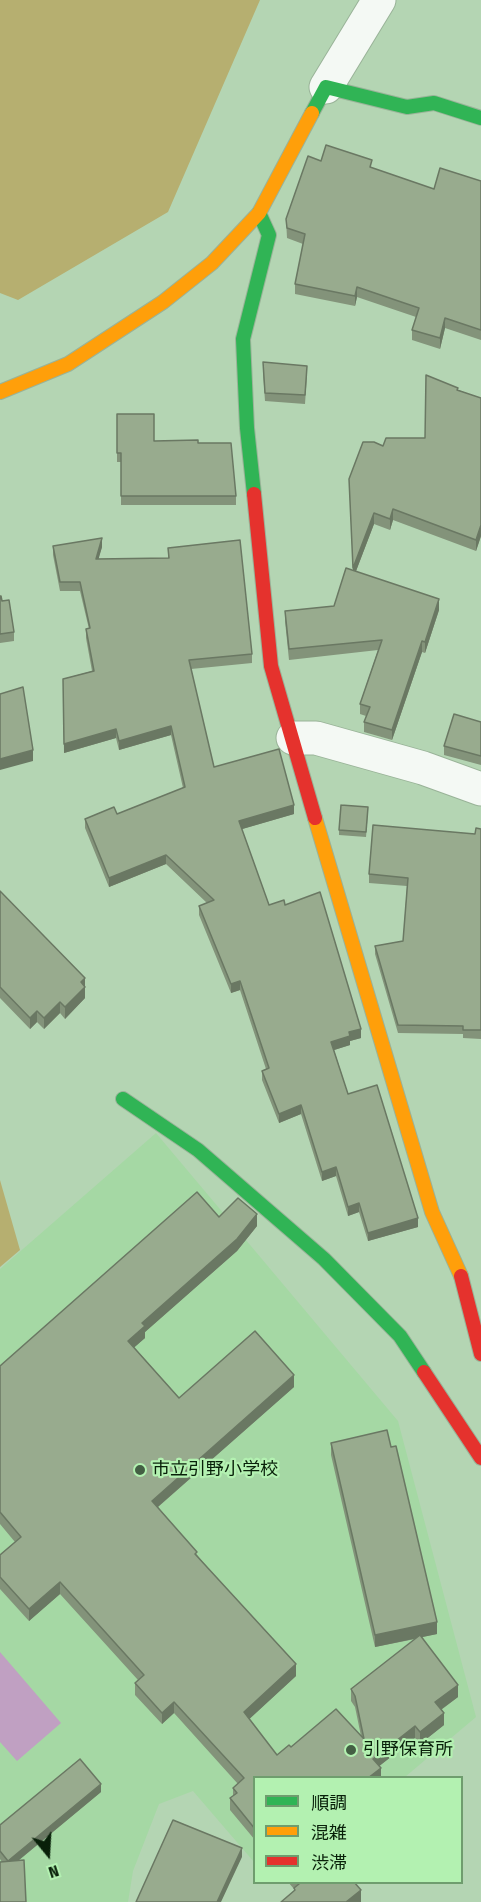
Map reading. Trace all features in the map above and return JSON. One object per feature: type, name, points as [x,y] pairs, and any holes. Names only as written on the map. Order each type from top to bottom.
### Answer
[{"type":"street","points":[[0,392],[68,364],[163,302],[212,263],[259,213],[326,87],[380,0]]},
{"type":"street","points":[[326,87],[407,107],[434,103],[481,118]]},
{"type":"street","points":[[259,213],[269,235],[243,339],[247,428],[271,666],[432,1212],[460,1272],[481,1354]]},
{"type":"street","points":[[293,738],[316,738],[423,768],[481,789]]},
{"type":"street","points":[[123,1099],[198,1150],[324,1259],[400,1336],[481,1458]]},
{"type":"shaded area","points":[[0,0],[260,0],[168,212],[18,300],[0,293]]},
{"type":"shaded area","name":"市立引野小学校","points":[[156,1133],[398,1421],[476,1717],[406,1776],[253,1776],[253,1861],[193,1791],[159,1804],[133,1871],[128,1902],[0,1902],[0,1269]]},
{"type":"shaded area","points":[[0,1180],[20,1250],[0,1267]]},
{"type":"shaded area","points":[[0,1652],[61,1723],[17,1761],[0,1742]]},
{"type":"building","points":[[326,145],[372,160],[370,167],[434,189],[440,168],[481,181],[481,330],[445,318],[440,338],[412,330],[419,308],[357,287],[355,296],[295,284],[305,234],[287,228],[286,219],[308,156],[321,161]]},
{"type":"building","points":[[263,362],[307,366],[305,395],[265,393]]},
{"type":"building","points":[[426,375],[458,388],[457,390],[481,398],[481,525],[476,540],[393,509],[390,519],[374,513],[353,568],[349,479],[363,442],[374,442],[383,446],[386,438],[425,438]]},
{"type":"building","points":[[117,414],[154,414],[154,441],[198,440],[198,443],[231,443],[236,496],[121,496],[121,453],[117,453]]},
{"type":"building","points":[[102,538],[96,559],[169,558],[168,548],[240,540],[252,654],[189,660],[214,767],[279,749],[294,805],[239,821],[269,905],[284,900],[285,905],[320,892],[361,1029],[349,1032],[350,1036],[331,1042],[348,1094],[377,1085],[418,1218],[368,1233],[359,1203],[348,1207],[336,1167],[322,1172],[301,1105],[279,1114],[262,1071],[269,1068],[240,981],[231,984],[199,906],[214,900],[166,855],[109,878],[85,819],[114,807],[117,814],[185,787],[171,726],[119,741],[116,729],[64,744],[63,679],[94,671],[86,629],[90,628],[80,582],[60,582],[53,546]]},
{"type":"building","points":[[346,568],[439,599],[425,642],[422,641],[392,730],[364,722],[370,707],[360,704],[382,640],[289,649],[285,611],[334,606]]},
{"type":"building","points":[[0,596],[2,601],[9,600],[14,632],[0,634]]},
{"type":"building","points":[[23,687],[33,750],[0,759],[0,694]]},
{"type":"building","points":[[454,714],[481,722],[481,756],[444,746]]},
{"type":"building","points":[[341,805],[368,807],[366,832],[339,830]]},
{"type":"building","points":[[373,825],[475,834],[476,828],[481,829],[481,1030],[463,1030],[463,1026],[398,1025],[375,946],[403,941],[408,878],[369,874]]},
{"type":"building","points":[[0,891],[85,978],[81,982],[85,987],[65,1007],[60,1002],[44,1018],[37,1011],[30,1018],[0,987]]},
{"type":"building","points":[[197,1192],[219,1217],[238,1198],[257,1214],[237,1239],[142,1323],[145,1326],[128,1341],[179,1398],[255,1331],[294,1375],[152,1501],[197,1552],[195,1554],[296,1664],[244,1712],[277,1755],[289,1745],[291,1747],[336,1709],[364,1739],[355,1696],[351,1689],[420,1635],[458,1685],[435,1702],[444,1713],[420,1732],[415,1726],[373,1759],[381,1768],[371,1776],[253,1776],[253,1827],[230,1798],[237,1793],[233,1788],[244,1778],[174,1702],[162,1713],[135,1683],[144,1675],[60,1582],[29,1609],[0,1577],[0,1555],[21,1537],[0,1512],[0,1366]]},
{"type":"building","points":[[387,1430],[391,1447],[396,1446],[437,1622],[375,1635],[331,1443]]},
{"type":"building","points":[[80,1759],[101,1784],[8,1861],[0,1851],[0,1825]]},
{"type":"building","points":[[173,1820],[242,1848],[217,1902],[136,1902]]},
{"type":"building","points":[[24,1860],[26,1902],[0,1902],[0,1862]]},
{"type":"building","points":[[299,1884],[356,1884],[361,1890],[346,1902],[281,1902],[295,1890],[294,1888]]},
{"type":"traffic: fast","points":[[312,113],[326,87],[407,107],[434,103],[481,118]]},
{"type":"traffic: fast","points":[[254,494],[247,428],[243,339],[269,235],[259,213]]},
{"type":"traffic: fast","points":[[123,1099],[198,1150],[324,1259],[400,1336],[424,1372]]},
{"type":"traffic: slow","points":[[0,392],[68,364],[163,302],[212,263],[259,213],[312,113]]},
{"type":"traffic: slow","points":[[315,818],[432,1212],[461,1276]]},
{"type":"traffic: jam","points":[[254,494],[271,666],[315,818]]},
{"type":"traffic: jam","points":[[461,1276],[481,1354]]},
{"type":"traffic: jam","points":[[424,1372],[481,1458]]},
{"type":"place","name":"市立引野小学校","points":[[140,1470]]},
{"type":"place","name":"引野保育所","points":[[351,1750]]}]
